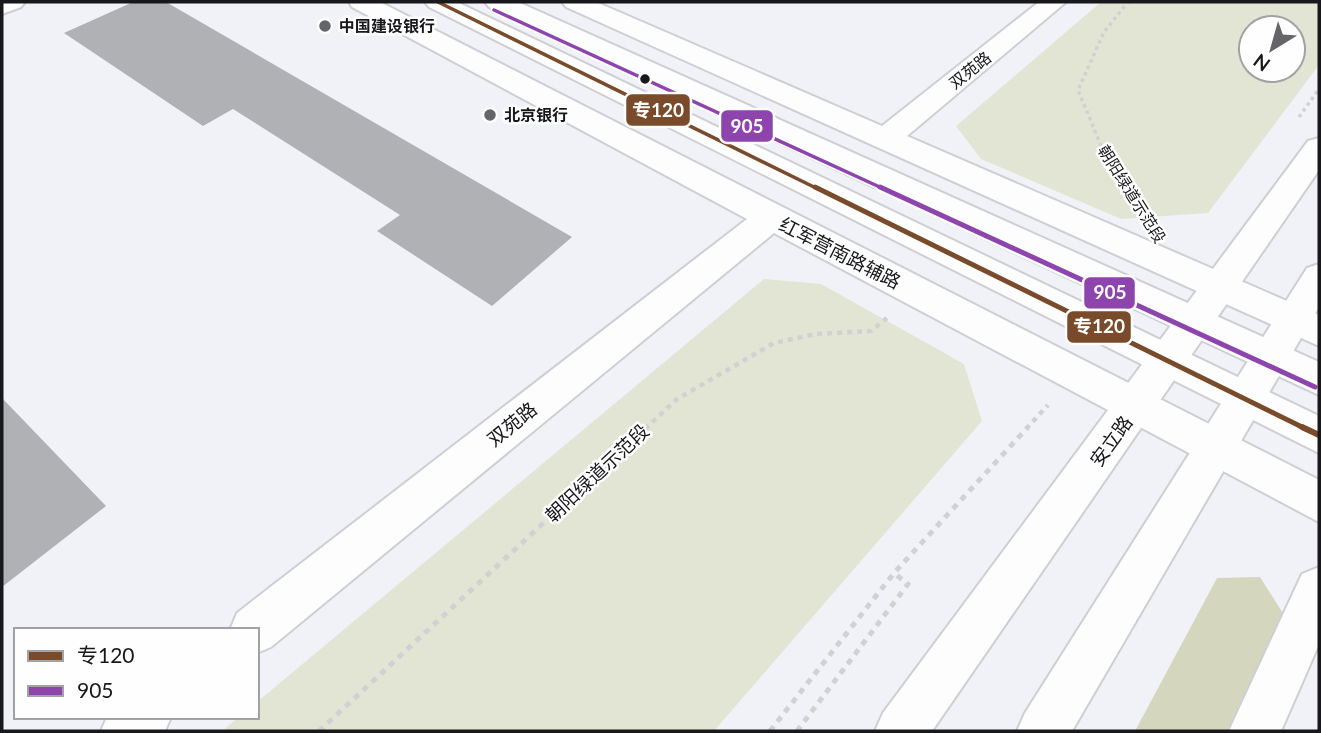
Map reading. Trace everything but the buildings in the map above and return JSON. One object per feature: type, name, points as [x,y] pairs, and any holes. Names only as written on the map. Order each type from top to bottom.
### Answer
[{"type":"street","points":[[2,6],[12,2]]},
{"type":"street","name":"红军营南路辅路","points":[[361,2],[770,218],[1319,502]]},
{"type":"street","points":[[438,2],[1319,435]]},
{"type":"street","points":[[498,2],[1319,379]]},
{"type":"street","points":[[575,2],[1307,325]]},
{"type":"street","name":"双苑路","points":[[886,138],[1054,2]]},
{"type":"street","name":"安立路","points":[[901,731],[1319,148]]},
{"type":"street","name":"双苑路","points":[[257,628],[770,218]]},
{"type":"street","points":[[1042,731],[1271,357],[1307,325],[1319,277]]},
{"type":"street","points":[[1255,731],[1319,590]]},
{"type":"street","points":[[127,731],[142,719]]},
{"type":"path","name":"朝阳绿道示范段","points":[[1128,2],[1110,20],[1097,43],[1079,90],[1106,158],[1139,212]]},
{"type":"path","points":[[1296,121],[1319,89]]},
{"type":"path","name":"朝阳绿道示范段","points":[[319,731],[677,399],[774,343],[816,334],[872,331],[916,292]]},
{"type":"path","points":[[770,731],[894,573],[1058,395],[1079,377]]},
{"type":"path","points":[[797,731],[908,584],[894,573]]},
{"type":"green space","points":[[1101,2],[1319,2],[1319,65],[1307,81],[1307,14],[1237,14],[1237,84],[1305,84],[1208,213],[1121,219],[981,159],[956,126]]},
{"type":"green space","points":[[764,279],[821,284],[964,364],[982,421],[714,731],[222,731],[237,719],[259,719],[259,700]]},
{"type":"green space","points":[[1260,577],[1284,615],[1227,731],[1135,731],[1217,578]]},
{"type":"transit line","name":"专120","points":[[438,2],[1319,435]]},
{"type":"transit line","name":"905","points":[[494,10],[1315,387]]},
{"type":"place","name":"中国建设银行","points":[[325,26]]},
{"type":"place","name":"北京银行","points":[[490,115]]}]
